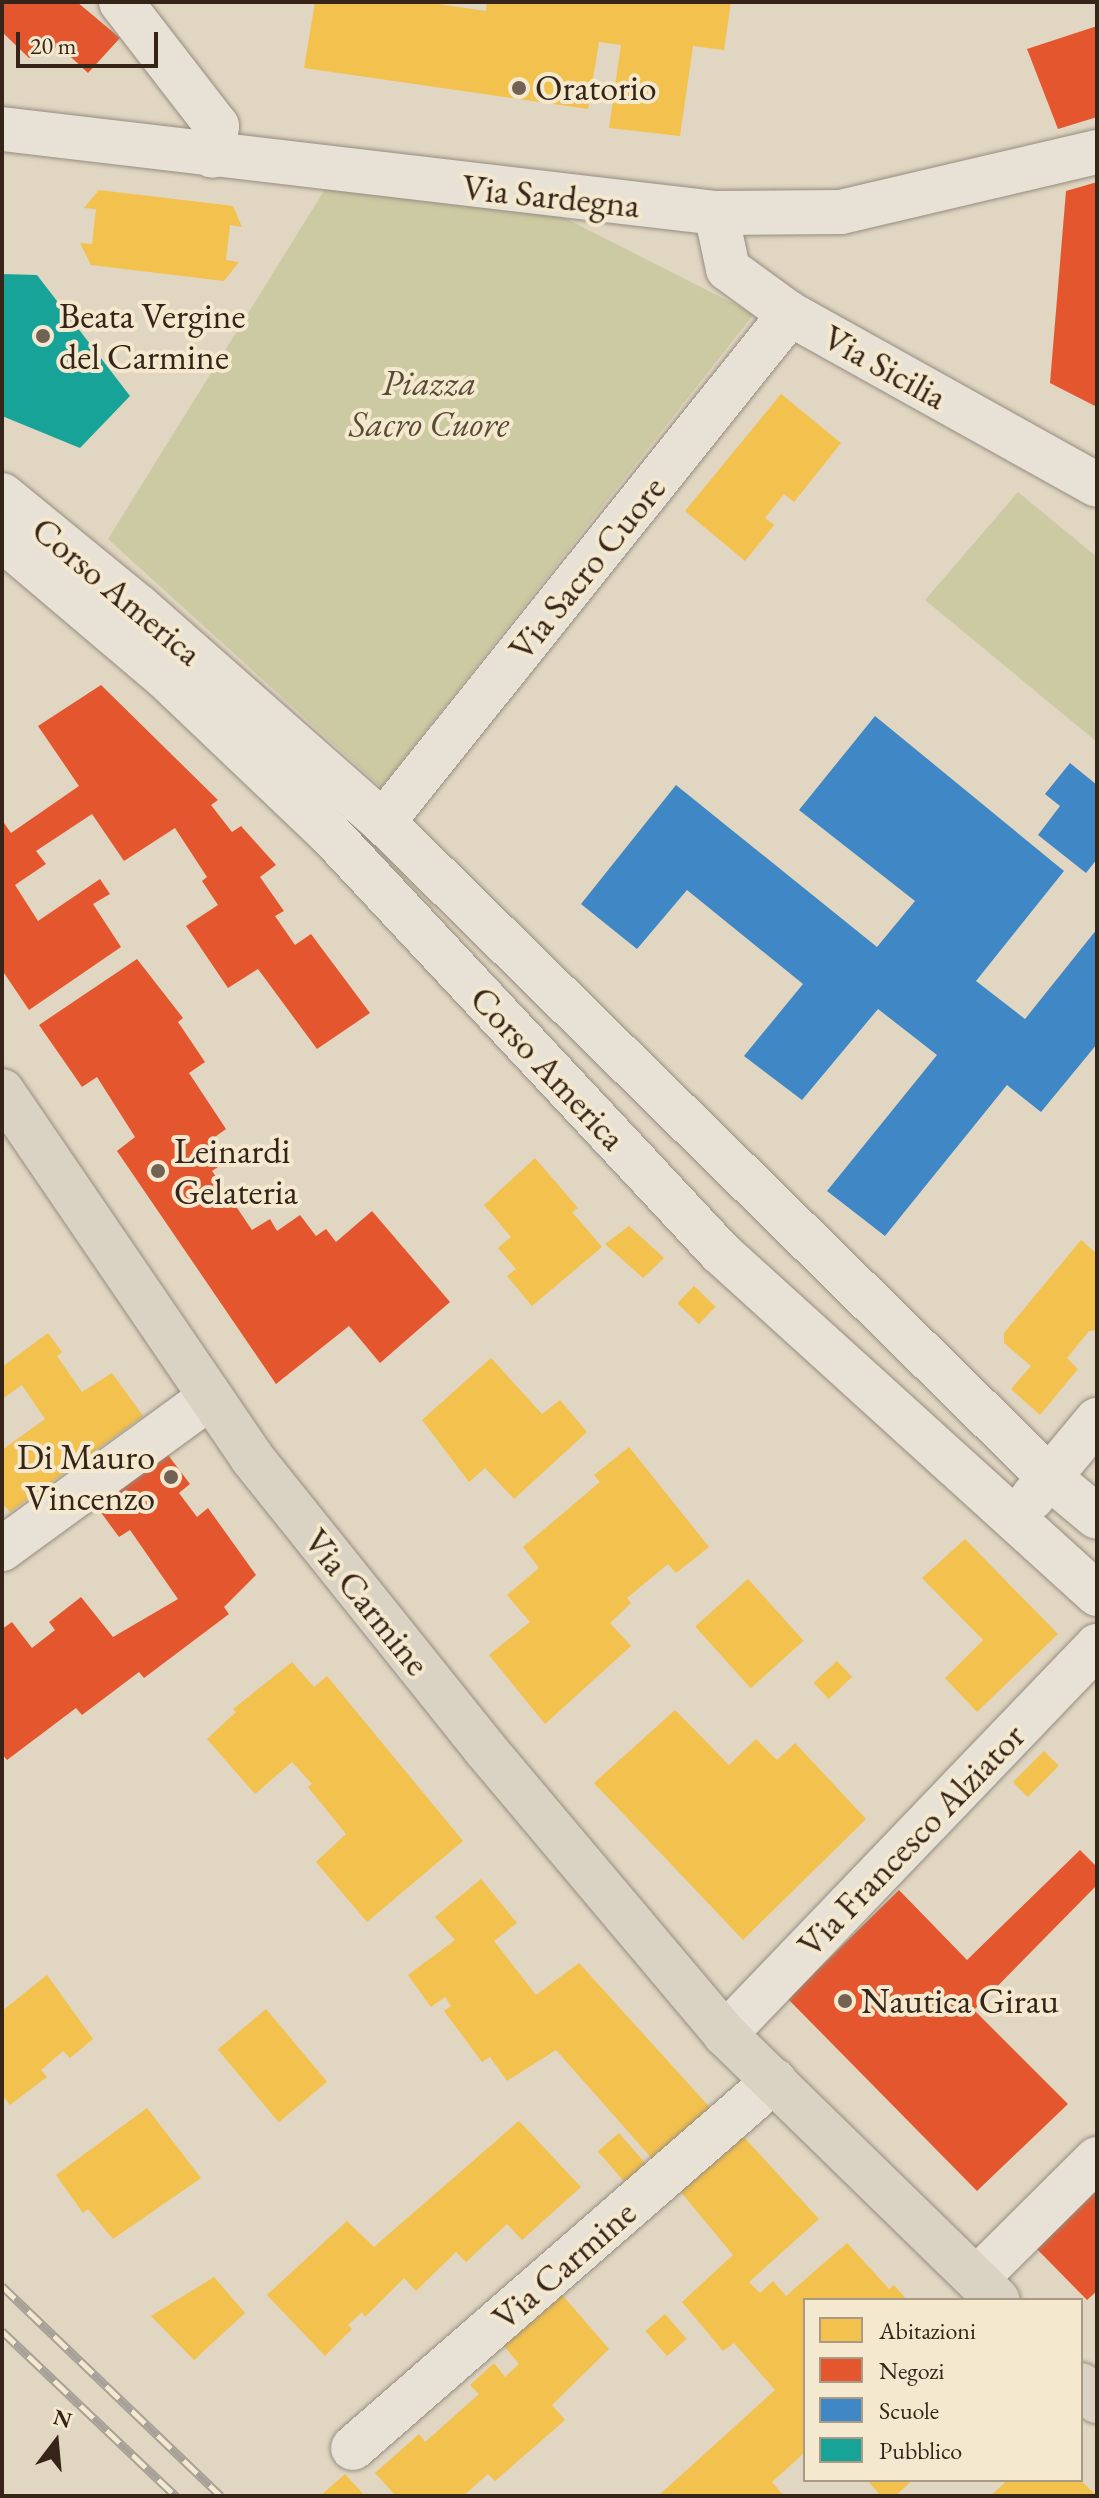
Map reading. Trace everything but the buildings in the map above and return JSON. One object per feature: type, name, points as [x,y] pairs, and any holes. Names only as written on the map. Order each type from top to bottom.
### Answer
[{"type":"main road","name":"Via Carmine","points":[[2,1091],[209,1398],[475,1737],[725,2034],[987,2289]]},
{"type":"street","points":[[121,2],[217,126],[212,156]]},
{"type":"street","name":"Via Sardegna","points":[[2,129],[716,213],[841,212],[1097,152]]},
{"type":"street","name":"Via Sicilia","points":[[716,213],[728,269],[790,314],[1097,485]]},
{"type":"street","name":"Via Sacro Cuore","points":[[383,822],[790,314]]},
{"type":"street","name":"Corso America","points":[[2,495],[139,607],[383,822],[1049,1477],[1097,1517]]},
{"type":"street","name":"Corso America","points":[[2,539],[166,678],[330,834],[720,1252],[1097,1594]]},
{"type":"street","points":[[2,1549],[209,1398]]},
{"type":"street","points":[[1014,1521],[1097,1420]]},
{"type":"street","name":"Via Francesco Alziator","points":[[725,2034],[1097,1646]]},
{"type":"street","name":"Via Carmine","points":[[353,2448],[774,2081]]},
{"type":"street","points":[[987,2289],[1097,2159]]},
{"type":"green space","name":"Piazza Sacro Cuore","points":[[327,186],[547,209],[754,314],[381,787],[108,539]]},
{"type":"green space","points":[[1018,492],[1097,557],[1097,742],[925,600]]},
{"type":"railway","points":[[2,2286],[221,2496]]},
{"type":"railway","points":[[2,2331],[176,2496]]},
{"type":"place","name":"Oratorio","points":[[519,88]]},
{"type":"place","name":"Beata Vergine del Carmine","points":[[43,336]]},
{"type":"place","name":"Leinardi Gelateria","points":[[158,1171]]},
{"type":"place","name":"Di Mauro Vincenzo","points":[[171,1477]]},
{"type":"place","name":"Nautica Girau","points":[[845,2001]]}]
